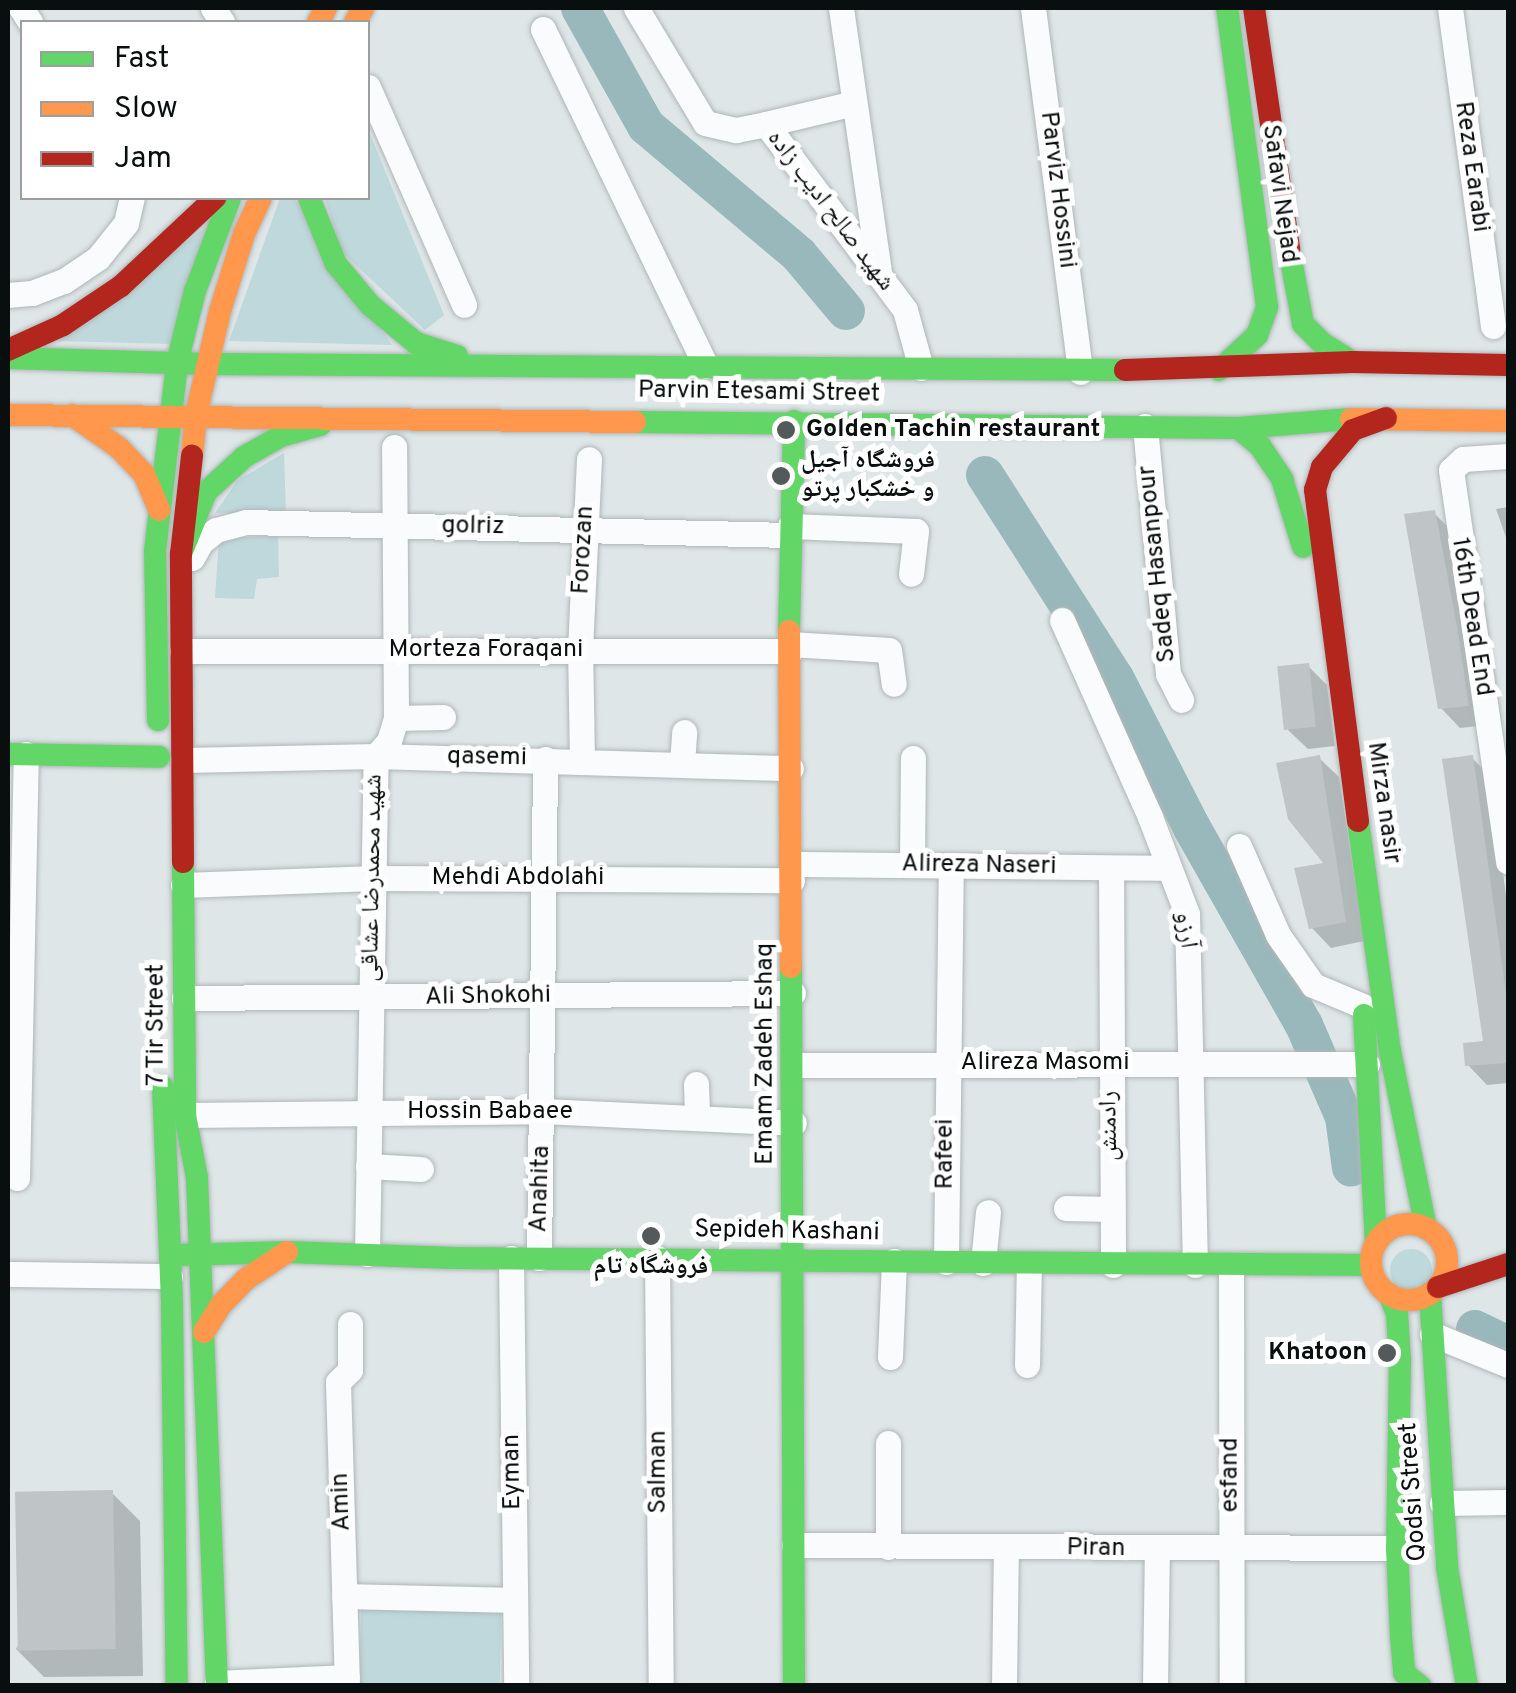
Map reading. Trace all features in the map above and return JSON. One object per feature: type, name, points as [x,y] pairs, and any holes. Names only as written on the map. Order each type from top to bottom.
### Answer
[{"type":"street","name":"شهید صالح ادیب زاده","points":[[636,8],[705,123],[736,130],[766,124],[905,310],[921,368]]},
{"type":"street","points":[[841,8],[880,276]]},
{"type":"street","name":"Parviz Hossini","points":[[1033,8],[1080,372]]},
{"type":"street","name":"Safavi Nejad","points":[[1227,8],[1267,307]]},
{"type":"street","name":"Safavi Nejad","points":[[1254,8],[1298,307],[1304,324],[1322,343],[1354,362]]},
{"type":"street","name":"Reza Earabi","points":[[1450,8],[1492,326]]},
{"type":"street","points":[[543,29],[706,366]]},
{"type":"street","points":[[370,92],[464,305]]},
{"type":"street","points":[[766,124],[854,103]]},
{"type":"street","points":[[8,295],[32,293],[64,282],[98,258],[126,223],[132,200]]},
{"type":"street","name":"7 Tir Street","points":[[177,1686],[170,1266],[171,758],[182,651],[181,565],[196,415],[207,364],[260,200]]},
{"type":"street","points":[[310,200],[336,264],[370,305],[416,343],[480,364]]},
{"type":"street","points":[[8,354],[64,325],[121,286],[223,201],[228,220],[236,225],[250,222]]},
{"type":"street","name":"7 Tir Street","points":[[216,1684],[198,1178],[185,1115],[183,885],[156,570],[159,510],[177,363],[223,201]]},
{"type":"street","points":[[1267,307],[1270,318],[1280,325],[1295,318],[1298,307]]},
{"type":"street","points":[[1219,370],[1258,334],[1267,307]]},
{"type":"street","name":"Parvin Etesami Street","points":[[8,354],[207,364],[1080,372],[1219,370],[1354,362],[1508,365]]},
{"type":"street","name":"Parvin Etesami Street","points":[[8,414],[1238,428],[1386,418],[1508,421]]},
{"type":"street","points":[[72,415],[118,447],[144,474],[159,510]]},
{"type":"street","points":[[156,570],[167,562],[181,565],[206,492],[244,457],[281,436],[352,416]]},
{"type":"street","name":"Mirza nasir","points":[[1386,418],[1353,430],[1322,467],[1307,525],[1364,1006],[1374,1052],[1434,1235]]},
{"type":"street","name":"Emam Zadeh Eshaq","points":[[794,422],[789,531],[794,1686]]},
{"type":"street","name":"Sadeq Hasanpour","points":[[1144,426],[1166,658],[1181,700]]},
{"type":"street","name":"Mirza nasir","points":[[1238,428],[1273,463],[1307,525],[1374,1052],[1373,1254]]},
{"type":"street","name":"شهید محمدرضا عشاقی","points":[[367,1254],[376,756],[389,740],[396,718],[394,447]]},
{"type":"street","name":"16th Dead End","points":[[1508,456],[1463,458],[1450,470],[1508,862]]},
{"type":"street","name":"Forozan","points":[[582,760],[580,650],[589,459]]},
{"type":"street","name":"golriz","points":[[181,565],[216,530],[246,522],[916,531],[911,574]]},
{"type":"street","name":"آرزو","points":[[1062,620],[1150,817],[1166,868],[1187,914],[1195,1265]]},
{"type":"street","name":"Morteza Foraqani","points":[[182,651],[790,647],[890,650],[894,684]]},
{"type":"street","points":[[396,718],[442,717]]},
{"type":"street","points":[[682,764],[684,732]]},
{"type":"street","points":[[18,1178],[17,754],[171,758]]},
{"type":"street","name":"qasemi","points":[[171,758],[376,756],[791,768]]},
{"type":"street","points":[[912,866],[914,758]]},
{"type":"street","name":"Anahita","points":[[539,1258],[545,759]]},
{"type":"street","points":[[1239,846],[1278,935],[1313,985],[1364,1006]]},
{"type":"street","name":"Alireza Naseri","points":[[792,872],[912,866],[1166,868]]},
{"type":"street","name":"Rafeei","points":[[946,1262],[945,1063],[951,866]]},
{"type":"street","name":"رادمنش","points":[[1110,868],[1113,1265]]},
{"type":"street","name":"Mehdi Abdolahi","points":[[183,885],[792,872]]},
{"type":"street","name":"Ali Shokohi","points":[[184,998],[793,992]]},
{"type":"street","name":"Alireza Masomi","points":[[794,1065],[1297,1063],[1374,1052]]},
{"type":"street","points":[[696,1084],[697,1118]]},
{"type":"street","name":"Hossin Babaee","points":[[185,1115],[543,1111],[794,1123]]},
{"type":"street","points":[[368,1166],[421,1169]]},
{"type":"street","points":[[1066,1208],[1112,1208]]},
{"type":"street","points":[[983,1263],[988,1212]]},
{"type":"street","points":[[1398,1225],[1434,1235],[1500,1265],[1410,1300],[1389,1294],[1374,1276],[1373,1254],[1398,1225]]},
{"type":"street","points":[[1434,1235],[1447,1260],[1434,1290]]},
{"type":"street","points":[[204,1332],[220,1306],[246,1279],[287,1252]]},
{"type":"street","name":"Sepideh Kashani","points":[[170,1266],[202,1254],[287,1252],[1113,1265],[1231,1265],[1373,1254]]},
{"type":"street","name":"Eyman","points":[[511,1258],[516,1686]]},
{"type":"street","name":"Salman","points":[[658,1258],[661,1686]]},
{"type":"street","points":[[890,1357],[894,1261]]},
{"type":"street","points":[[1027,1366],[1029,1264]]},
{"type":"street","name":"esfand","points":[[1231,1265],[1232,1686]]},
{"type":"street","points":[[8,1274],[170,1266]]},
{"type":"street","name":"Qodsi Street","points":[[1434,1290],[1432,1334],[1447,1567],[1467,1686]]},
{"type":"street","name":"Qodsi Street","points":[[1389,1294],[1397,1314],[1400,1360],[1397,1548],[1410,1681]]},
{"type":"street","name":"Amin","points":[[347,1681],[338,1382],[350,1370],[350,1324]]},
{"type":"street","points":[[1432,1334],[1508,1365]]},
{"type":"street","points":[[888,1443],[888,1547]]},
{"type":"street","points":[[1442,1503],[1508,1502]]},
{"type":"street","name":"Piran","points":[[794,1545],[1397,1548]]},
{"type":"street","points":[[1004,1686],[1006,1548]]},
{"type":"street","points":[[1155,1686],[1157,1549]]},
{"type":"street","points":[[344,1596],[514,1600]]},
{"type":"street","points":[[216,1684],[347,1681]]},
{"type":"shaded area","points":[[370,134],[444,315],[425,330],[342,252],[326,200],[370,200]]},
{"type":"shaded area","points":[[279,200],[295,200],[392,345],[229,341]]},
{"type":"shaded area","points":[[206,227],[171,344],[56,341]]},
{"type":"shaded area","points":[[284,453],[286,515],[215,513],[238,480]]},
{"type":"shaded area","points":[[278,536],[279,577],[257,579],[254,599],[215,598],[219,538]]},
{"type":"shaded area","points":[[1411,1249],[1426,1255],[1432,1270],[1426,1285],[1411,1291],[1396,1285],[1390,1270],[1396,1255]]},
{"type":"shaded area","points":[[361,1607],[501,1609],[500,1686],[360,1685]]},
{"type":"building","points":[[1435,510],[1469,706],[1438,709],[1404,514]]},
{"type":"building","points":[[1309,663],[1316,727],[1284,730],[1277,666]]},
{"type":"building","points":[[1320,755],[1346,922],[1309,929],[1294,868],[1323,863],[1288,819],[1276,763]]},
{"type":"building","points":[[1473,755],[1508,1008],[1508,1063],[1465,1066],[1463,1043],[1483,1041],[1442,759]]},
{"type":"building","points":[[113,1490],[116,1649],[18,1651],[15,1492]]},
{"type":"waterway","points":[[580,8],[646,126],[799,255],[846,311]]},
{"type":"waterway","points":[[985,475],[1115,678],[1192,828],[1304,1025],[1344,1117],[1351,1168]]},
{"type":"waterway","points":[[1475,1329],[1508,1345]]},
{"type":"traffic: fast","points":[[1219,370],[1257,335],[1267,307],[1227,8]]},
{"type":"traffic: fast","points":[[158,720],[155,551],[177,363],[195,291],[229,200]]},
{"type":"traffic: fast","points":[[310,200],[336,264],[370,305],[416,343],[457,356]]},
{"type":"traffic: fast","points":[[1289,249],[1303,324],[1322,343],[1353,362]]},
{"type":"traffic: fast","points":[[8,358],[207,364],[1125,370]]},
{"type":"traffic: fast","points":[[635,422],[1238,428],[1351,419]]},
{"type":"traffic: fast","points":[[789,631],[794,421]]},
{"type":"traffic: fast","points":[[181,554],[206,492],[244,457],[281,436],[320,425]]},
{"type":"traffic: fast","points":[[1238,428],[1260,446],[1282,479],[1303,547]]},
{"type":"traffic: fast","points":[[8,754],[159,757]]},
{"type":"traffic: fast","points":[[1358,821],[1390,1051],[1426,1228]]},
{"type":"traffic: fast","points":[[183,862],[185,1115],[197,1178],[217,1686]]},
{"type":"traffic: fast","points":[[791,967],[794,1686]]},
{"type":"traffic: fast","points":[[1364,1015],[1376,1243]]},
{"type":"traffic: fast","points":[[163,1087],[172,1304],[177,1686]]},
{"type":"traffic: fast","points":[[177,1255],[287,1252],[453,1258],[1371,1265]]},
{"type":"traffic: fast","points":[[1430,1293],[1447,1567],[1467,1686]]},
{"type":"traffic: fast","points":[[1389,1294],[1397,1314],[1400,1360],[1397,1548],[1401,1636],[1404,1673],[1420,1686]]},
{"type":"traffic: slow","points":[[319,20],[326,8]]},
{"type":"traffic: slow","points":[[356,20],[363,8]]},
{"type":"traffic: slow","points":[[192,456],[196,415],[220,311],[244,234],[260,200]]},
{"type":"traffic: slow","points":[[8,415],[635,422]]},
{"type":"traffic: slow","points":[[72,415],[118,447],[144,474],[159,510]]},
{"type":"traffic: slow","points":[[1351,419],[1508,421]]},
{"type":"traffic: slow","points":[[789,631],[791,967]]},
{"type":"traffic: slow","points":[[1409,1224],[1436,1235],[1447,1262],[1436,1289],[1409,1300],[1382,1289],[1371,1262],[1382,1235],[1409,1224]]},
{"type":"traffic: slow","points":[[204,1332],[220,1306],[246,1279],[287,1252]]},
{"type":"traffic: jam","points":[[1254,8],[1289,249]]},
{"type":"traffic: jam","points":[[8,350],[63,325],[121,286],[213,200]]},
{"type":"traffic: jam","points":[[1125,370],[1353,362],[1508,365]]},
{"type":"traffic: jam","points":[[1358,821],[1315,490],[1322,467],[1353,430],[1386,418]]},
{"type":"traffic: jam","points":[[183,862],[181,554],[192,456]]},
{"type":"traffic: jam","points":[[1438,1287],[1508,1264]]},
{"type":"place","name":"Golden Tachin restaurant","points":[[786,430]]},
{"type":"place","name":"فروشگاه آجیل و خشکبار پرتو","points":[[781,476]]},
{"type":"place","name":"فروشگاه تام","points":[[651,1236]]},
{"type":"place","name":"Khatoon","points":[[1387,1353]]}]
